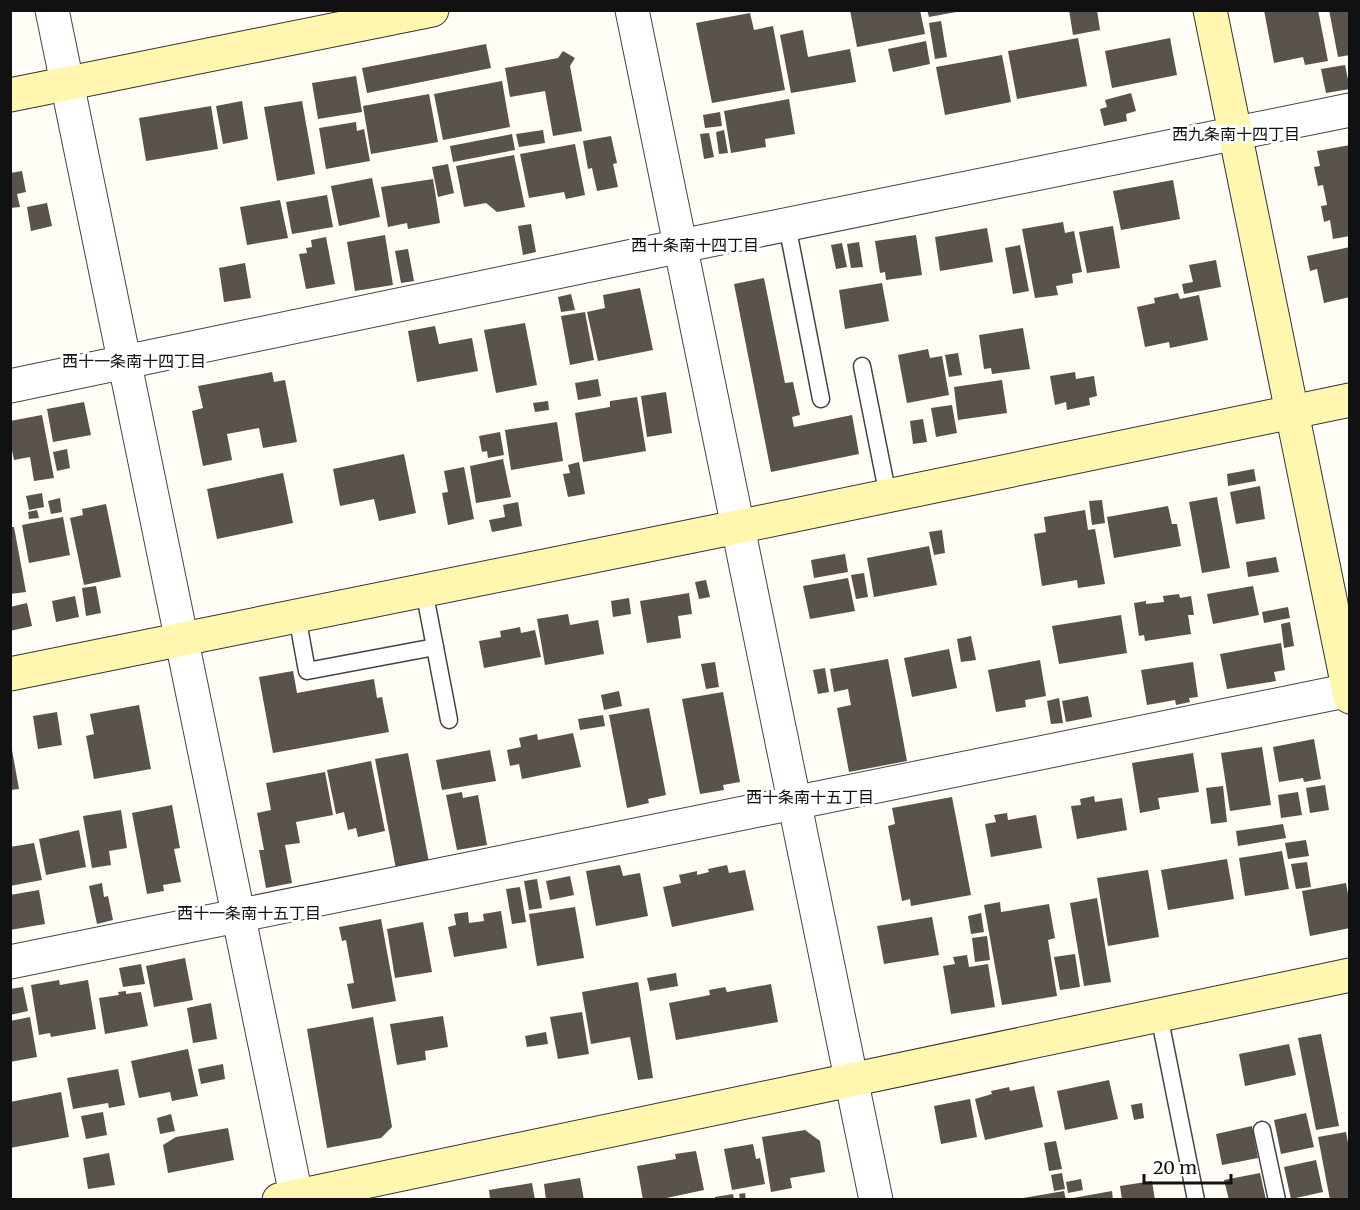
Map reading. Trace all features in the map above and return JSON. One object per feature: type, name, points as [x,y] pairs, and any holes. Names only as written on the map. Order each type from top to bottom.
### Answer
[{"type":"street","points":[[52,10],[239,915],[291,1198],[1350,975]]},
{"type":"street","points":[[10,95],[432,10]]},
{"type":"street","points":[[632,10],[876,1200]]},
{"type":"street","points":[[10,962],[1349,692],[1341,609],[1292,411],[1210,10]]},
{"type":"street","points":[[10,386],[1350,110]]},
{"type":"street","points":[[10,674],[1350,400]]},
{"type":"lane","points":[[787,225],[821,399]]},
{"type":"lane","points":[[862,366],[888,496]]},
{"type":"lane","points":[[424,590],[449,720]]},
{"type":"lane","points":[[297,616],[307,671],[435,646]]},
{"type":"lane","points":[[1158,1015],[1196,1200]]},
{"type":"lane","points":[[1262,1130],[1277,1200]]},
{"type":"building","points":[[850,10],[920,10],[925,34],[857,47]]},
{"type":"building","points":[[927,10],[956,10],[956,12],[929,17]]},
{"type":"building","points":[[1069,10],[1097,10],[1100,30],[1073,35]]},
{"type":"building","points":[[1264,10],[1318,10],[1328,61],[1305,65],[1303,57],[1274,63]]},
{"type":"building","points":[[1329,10],[1350,10],[1350,55],[1338,57]]},
{"type":"building","points":[[750,13],[754,30],[773,26],[785,90],[712,103],[696,23]]},
{"type":"building","points":[[941,21],[947,57],[935,59],[929,23]]},
{"type":"building","points":[[803,30],[808,57],[850,49],[856,82],[791,93],[780,35]]},
{"type":"building","points":[[1078,38],[1087,86],[1017,99],[1008,51]]},
{"type":"building","points":[[1170,38],[1177,75],[1112,88],[1105,51]]},
{"type":"building","points":[[926,41],[930,64],[893,72],[888,49]]},
{"type":"building","points":[[486,44],[491,68],[367,93],[362,68]]},
{"type":"building","points":[[563,51],[575,58],[570,66],[582,131],[553,136],[545,91],[510,97],[505,68],[558,58]]},
{"type":"building","points":[[1002,55],[1011,102],[945,115],[936,67]]},
{"type":"building","points":[[1345,65],[1350,89],[1326,93],[1321,69]]},
{"type":"building","points":[[356,76],[362,112],[318,119],[312,83]]},
{"type":"building","points":[[502,81],[510,127],[443,140],[434,94]]},
{"type":"building","points":[[1131,93],[1136,111],[1126,114],[1127,121],[1104,126],[1100,109],[1107,107],[1105,100]]},
{"type":"building","points":[[429,94],[438,142],[371,154],[363,106]]},
{"type":"building","points":[[789,99],[795,134],[765,139],[766,147],[731,153],[724,111]]},
{"type":"building","points":[[242,101],[248,139],[223,144],[216,106]]},
{"type":"building","points":[[302,101],[315,174],[277,181],[264,107]]},
{"type":"building","points":[[211,106],[218,149],[146,161],[139,118]]},
{"type":"building","points":[[720,112],[722,126],[705,128],[703,115]]},
{"type":"building","points":[[356,122],[357,131],[364,129],[370,161],[326,169],[319,128]]},
{"type":"building","points":[[543,130],[545,143],[519,147],[516,134]]},
{"type":"building","points":[[724,130],[728,153],[719,154],[716,132]]},
{"type":"building","points":[[709,133],[714,157],[704,159],[700,134]]},
{"type":"building","points":[[512,134],[515,150],[453,162],[450,146]]},
{"type":"building","points":[[611,136],[617,163],[613,164],[618,187],[597,191],[592,168],[588,169],[583,141]]},
{"type":"building","points":[[575,144],[585,195],[566,199],[564,192],[529,198],[520,154]]},
{"type":"building","points":[[1350,145],[1350,236],[1333,239],[1330,220],[1324,222],[1321,206],[1327,205],[1323,185],[1318,186],[1314,167],[1320,166],[1317,151]]},
{"type":"building","points":[[514,155],[525,207],[497,212],[486,203],[464,207],[456,166]]},
{"type":"building","points":[[448,164],[454,193],[438,197],[432,167]]},
{"type":"building","points":[[22,171],[26,192],[17,194],[20,207],[10,208],[10,173]]},
{"type":"building","points":[[372,178],[380,217],[339,226],[331,186]]},
{"type":"building","points":[[433,179],[440,223],[408,229],[407,223],[388,227],[381,187]]},
{"type":"building","points":[[1173,180],[1180,219],[1121,230],[1113,191]]},
{"type":"building","points":[[327,195],[333,227],[292,234],[286,202]]},
{"type":"building","points":[[280,200],[288,238],[247,245],[240,207]]},
{"type":"building","points":[[47,203],[52,226],[31,231],[27,207]]},
{"type":"building","points":[[1063,222],[1065,233],[1074,231],[1082,272],[1072,274],[1073,283],[1056,286],[1058,295],[1035,298],[1022,229]]},
{"type":"building","points":[[531,224],[536,252],[523,255],[518,226]]},
{"type":"building","points":[[1113,226],[1120,268],[1087,273],[1079,232]]},
{"type":"building","points":[[987,228],[993,262],[940,271],[935,237]]},
{"type":"building","points":[[385,235],[393,285],[355,291],[347,242]]},
{"type":"building","points":[[916,235],[922,275],[886,280],[885,272],[880,273],[875,241]]},
{"type":"building","points":[[326,237],[335,284],[306,289],[299,254],[307,253],[306,248],[312,247],[311,240]]},
{"type":"building","points":[[859,242],[863,267],[851,268],[847,244]]},
{"type":"building","points":[[842,243],[847,267],[836,269],[831,245]]},
{"type":"building","points":[[1020,245],[1029,291],[1013,294],[1005,248]]},
{"type":"building","points":[[1350,247],[1350,297],[1324,303],[1317,269],[1310,271],[1307,256]]},
{"type":"building","points":[[408,249],[414,281],[401,283],[395,251]]},
{"type":"building","points":[[1216,260],[1221,287],[1184,294],[1182,284],[1193,282],[1189,265]]},
{"type":"building","points":[[245,263],[251,298],[224,302],[219,268]]},
{"type":"building","points":[[764,278],[785,383],[793,382],[800,415],[792,417],[794,427],[852,415],[859,454],[771,472],[734,284]]},
{"type":"building","points":[[882,283],[889,321],[845,329],[839,290]]},
{"type":"building","points":[[640,288],[653,350],[598,361],[587,312],[605,308],[603,295]]},
{"type":"building","points":[[1178,293],[1180,299],[1199,295],[1208,340],[1170,348],[1169,342],[1145,347],[1137,307],[1155,303],[1154,298]]},
{"type":"building","points":[[571,294],[575,310],[561,312],[558,297]]},
{"type":"building","points":[[585,312],[594,360],[570,365],[561,316]]},
{"type":"building","points":[[525,323],[537,385],[496,393],[484,330]]},
{"type":"building","points":[[435,326],[439,344],[472,338],[478,371],[417,382],[408,331]]},
{"type":"building","points":[[1023,328],[1030,369],[992,374],[991,368],[984,369],[979,335]]},
{"type":"building","points":[[928,349],[930,358],[942,356],[949,395],[907,403],[898,355]]},
{"type":"building","points":[[958,353],[962,375],[949,377],[945,355]]},
{"type":"building","points":[[272,372],[274,382],[285,380],[297,442],[263,448],[259,428],[227,434],[232,460],[203,466],[192,411],[203,408],[198,386]]},
{"type":"building","points":[[1075,372],[1076,379],[1094,376],[1097,396],[1089,398],[1090,405],[1067,410],[1066,402],[1055,405],[1050,376]]},
{"type":"building","points":[[598,379],[601,396],[578,400],[575,383]]},
{"type":"building","points":[[1002,380],[1007,413],[958,420],[954,387]]},
{"type":"building","points":[[666,392],[672,433],[647,437],[641,396]]},
{"type":"building","points":[[637,397],[646,451],[583,462],[575,413],[610,407],[610,401]]},
{"type":"building","points":[[548,401],[549,410],[535,412],[533,403]]},
{"type":"building","points":[[84,402],[91,435],[53,442],[47,409]]},
{"type":"building","points":[[952,405],[957,433],[936,437],[931,408]]},
{"type":"building","points":[[42,415],[54,478],[34,481],[30,457],[14,460],[10,441],[10,421]]},
{"type":"building","points":[[923,419],[927,442],[913,444],[910,421]]},
{"type":"building","points":[[557,422],[563,461],[511,470],[505,430]]},
{"type":"building","points":[[500,432],[504,455],[488,458],[487,451],[482,452],[479,436]]},
{"type":"building","points":[[67,449],[70,468],[57,471],[53,452]]},
{"type":"building","points":[[404,454],[416,513],[379,521],[374,499],[340,506],[333,469]]},
{"type":"building","points":[[503,459],[511,497],[476,503],[470,466]]},
{"type":"building","points":[[579,462],[585,494],[568,497],[563,474],[570,473],[568,465]]},
{"type":"building","points":[[464,467],[474,519],[448,525],[442,493],[448,492],[444,471]]},
{"type":"building","points":[[1254,469],[1256,481],[1228,486],[1227,474]]},
{"type":"building","points":[[283,473],[293,523],[217,539],[207,489]]},
{"type":"building","points":[[1260,486],[1265,519],[1236,524],[1230,492]]},
{"type":"building","points":[[42,493],[44,507],[29,510],[26,496]]},
{"type":"building","points":[[1217,497],[1230,568],[1202,573],[1189,502]]},
{"type":"building","points":[[60,498],[62,512],[51,514],[48,501]]},
{"type":"building","points":[[1102,500],[1105,523],[1092,525],[1089,501]]},
{"type":"building","points":[[518,502],[522,526],[492,532],[489,520],[505,517],[503,505]]},
{"type":"building","points":[[106,504],[121,577],[84,585],[70,518],[83,515],[82,509]]},
{"type":"building","points":[[1168,506],[1172,524],[1177,524],[1181,546],[1114,558],[1107,517]]},
{"type":"building","points":[[37,510],[39,518],[29,519],[28,512]]},
{"type":"building","points":[[1085,510],[1088,530],[1095,529],[1105,584],[1078,588],[1077,580],[1042,586],[1034,534],[1046,532],[1044,517]]},
{"type":"building","points":[[63,517],[70,555],[29,563],[22,525]]},
{"type":"building","points":[[10,527],[14,527],[26,592],[10,594]]},
{"type":"building","points":[[942,530],[945,553],[934,555],[929,532]]},
{"type":"building","points":[[929,546],[937,585],[874,597],[867,558]]},
{"type":"building","points":[[845,554],[848,572],[814,578],[811,560]]},
{"type":"building","points":[[1276,557],[1279,572],[1248,577],[1246,562]]},
{"type":"building","points":[[864,573],[868,597],[856,599],[851,575]]},
{"type":"building","points":[[848,578],[855,611],[810,619],[803,586]]},
{"type":"building","points":[[706,580],[710,597],[699,599],[695,582]]},
{"type":"building","points":[[96,586],[101,613],[86,616],[82,588]]},
{"type":"building","points":[[1253,586],[1259,615],[1213,624],[1207,594]]},
{"type":"building","points":[[689,593],[692,614],[678,616],[681,638],[647,643],[640,601]]},
{"type":"building","points":[[1179,594],[1180,598],[1191,596],[1194,615],[1188,615],[1191,634],[1145,641],[1144,635],[1139,636],[1134,603],[1164,602],[1163,596]]},
{"type":"building","points":[[75,596],[79,617],[56,622],[52,601]]},
{"type":"building","points":[[629,598],[631,614],[613,617],[611,601]]},
{"type":"building","points":[[27,603],[32,626],[10,631],[10,607]]},
{"type":"building","points":[[1288,607],[1290,618],[1264,623],[1262,612]]},
{"type":"building","points":[[568,614],[570,625],[598,620],[604,654],[545,665],[537,619]]},
{"type":"building","points":[[1121,615],[1127,653],[1059,664],[1052,626]]},
{"type":"building","points":[[1290,622],[1294,646],[1284,648],[1281,624]]},
{"type":"building","points":[[520,627],[521,633],[535,630],[541,657],[484,668],[479,641],[501,637],[500,631]]},
{"type":"building","points":[[971,636],[976,660],[961,662],[957,639]]},
{"type":"building","points":[[1281,643],[1285,670],[1274,672],[1276,681],[1227,689],[1220,654]]},
{"type":"building","points":[[949,649],[957,688],[912,697],[904,658]]},
{"type":"building","points":[[888,659],[907,761],[849,772],[837,708],[851,705],[848,689],[834,692],[830,669]]},
{"type":"building","points":[[1040,660],[1046,696],[1025,700],[1026,707],[996,712],[988,670]]},
{"type":"building","points":[[715,662],[719,687],[706,689],[701,664]]},
{"type":"building","points":[[1193,662],[1198,697],[1189,698],[1190,702],[1176,705],[1175,700],[1147,705],[1141,670]]},
{"type":"building","points":[[825,668],[829,692],[818,694],[813,670]]},
{"type":"building","points":[[293,671],[297,693],[374,679],[377,698],[382,697],[389,732],[273,753],[259,677]]},
{"type":"building","points":[[619,691],[622,706],[604,710],[601,695]]},
{"type":"building","points":[[723,692],[740,782],[723,785],[724,790],[700,794],[682,699]]},
{"type":"building","points":[[1088,696],[1092,717],[1066,722],[1062,701]]},
{"type":"building","points":[[1059,698],[1063,723],[1051,724],[1047,701]]},
{"type":"building","points":[[139,705],[151,769],[94,779],[86,736],[94,734],[90,714]]},
{"type":"building","points":[[649,708],[666,795],[648,799],[649,803],[627,808],[609,715]]},
{"type":"building","points":[[57,712],[62,745],[38,749],[33,716]]},
{"type":"building","points":[[603,715],[605,726],[580,730],[578,719]]},
{"type":"building","points":[[573,733],[581,767],[522,779],[519,764],[510,766],[507,750],[521,747],[519,738],[537,734],[538,740]]},
{"type":"building","points":[[1314,739],[1321,779],[1304,782],[1303,778],[1279,782],[1273,747]]},
{"type":"building","points":[[1262,747],[1271,805],[1230,811],[1221,753]]},
{"type":"building","points":[[12,750],[19,789],[10,790],[10,751]]},
{"type":"building","points":[[490,750],[496,781],[442,790],[436,760]]},
{"type":"building","points":[[408,753],[429,862],[396,869],[375,759]]},
{"type":"building","points":[[1193,753],[1199,792],[1158,798],[1160,809],[1140,813],[1132,763]]},
{"type":"building","points":[[371,761],[385,831],[358,837],[356,828],[348,830],[344,812],[336,814],[327,770]]},
{"type":"building","points":[[325,772],[333,815],[296,822],[300,843],[285,845],[292,883],[266,888],[259,850],[264,850],[257,813],[271,810],[266,783]]},
{"type":"building","points":[[1325,785],[1329,810],[1310,813],[1306,788]]},
{"type":"building","points":[[1223,786],[1227,822],[1211,824],[1206,788]]},
{"type":"building","points":[[462,792],[463,798],[478,795],[487,845],[457,850],[446,795]]},
{"type":"building","points":[[1298,792],[1302,815],[1281,818],[1278,795]]},
{"type":"building","points":[[1094,796],[1095,802],[1122,798],[1127,830],[1077,839],[1071,806],[1081,805],[1080,799]]},
{"type":"building","points":[[952,797],[971,895],[911,906],[910,899],[902,901],[888,826],[895,824],[892,808]]},
{"type":"building","points":[[172,805],[180,848],[174,849],[181,882],[163,885],[164,891],[147,894],[132,813]]},
{"type":"building","points":[[121,810],[127,848],[109,851],[111,865],[92,868],[83,816]]},
{"type":"building","points":[[1007,813],[1008,820],[1036,815],[1042,848],[991,857],[985,824],[996,822],[994,815]]},
{"type":"building","points":[[1283,824],[1286,838],[1238,846],[1236,831]]},
{"type":"building","points":[[79,830],[86,867],[46,875],[39,839]]},
{"type":"building","points":[[1306,840],[1309,856],[1288,859],[1285,843]]},
{"type":"building","points":[[34,843],[42,880],[10,886],[10,847]]},
{"type":"building","points":[[1282,851],[1289,889],[1245,896],[1239,858]]},
{"type":"building","points":[[1227,859],[1234,899],[1168,910],[1161,870]]},
{"type":"building","points":[[1307,862],[1311,887],[1296,889],[1291,864]]},
{"type":"building","points":[[620,865],[623,876],[640,873],[648,916],[596,926],[586,871]]},
{"type":"building","points":[[727,865],[729,873],[745,870],[754,910],[672,927],[663,887],[681,883],[679,875],[697,871],[697,875],[709,872],[708,869]]},
{"type":"building","points":[[1148,870],[1159,937],[1108,946],[1097,878]]},
{"type":"building","points":[[570,876],[574,895],[550,900],[546,881]]},
{"type":"building","points":[[537,879],[542,908],[529,910],[524,881]]},
{"type":"building","points":[[102,883],[104,897],[108,896],[113,920],[97,924],[89,886]]},
{"type":"building","points":[[1346,883],[1350,905],[1350,928],[1310,936],[1302,891]]},
{"type":"building","points":[[520,887],[526,922],[512,924],[506,889]]},
{"type":"building","points":[[39,890],[45,924],[10,930],[10,895]]},
{"type":"building","points":[[1097,898],[1111,982],[1084,986],[1070,903]]},
{"type":"building","points":[[1000,902],[1001,912],[1049,904],[1055,938],[1048,940],[1057,996],[1002,1005],[984,905]]},
{"type":"building","points":[[575,907],[584,958],[537,966],[529,914]]},
{"type":"building","points":[[501,911],[507,948],[454,957],[448,927],[456,925],[454,914],[468,912],[469,923],[484,921],[483,914]]},
{"type":"building","points":[[981,913],[984,932],[971,934],[968,916]]},
{"type":"building","points":[[932,917],[939,955],[884,964],[877,926]]},
{"type":"building","points":[[381,919],[396,1001],[352,1009],[347,984],[354,983],[346,940],[342,941],[339,927]]},
{"type":"building","points":[[423,922],[432,972],[395,978],[387,929]]},
{"type":"building","points":[[987,936],[990,960],[975,962],[972,938]]},
{"type":"building","points":[[1075,954],[1080,987],[1060,990],[1054,957]]},
{"type":"building","points":[[967,955],[969,967],[988,964],[995,1007],[951,1014],[943,966],[955,964],[953,957]]},
{"type":"building","points":[[185,958],[193,1000],[154,1007],[146,966]]},
{"type":"building","points":[[141,964],[145,984],[123,987],[119,968]]},
{"type":"building","points":[[676,973],[678,986],[650,991],[647,978]]},
{"type":"building","points":[[59,980],[60,985],[88,980],[96,1029],[51,1037],[50,1033],[39,1035],[31,985]]},
{"type":"building","points":[[638,982],[653,1078],[638,1080],[630,1037],[591,1044],[582,992]]},
{"type":"building","points":[[771,984],[778,1022],[676,1040],[669,1003],[710,995],[709,990],[725,987],[727,992]]},
{"type":"building","points":[[23,987],[28,1011],[10,1015],[10,989]]},
{"type":"building","points":[[126,991],[126,994],[141,992],[148,1026],[105,1034],[99,998],[119,995],[118,992]]},
{"type":"building","points":[[211,1003],[217,1039],[193,1043],[187,1008]]},
{"type":"building","points":[[582,1012],[589,1054],[558,1059],[550,1017]]},
{"type":"building","points":[[443,1016],[448,1047],[425,1051],[426,1060],[397,1065],[390,1024]]},
{"type":"building","points":[[30,1017],[37,1057],[10,1062],[10,1021]]},
{"type":"building","points":[[373,1017],[392,1127],[381,1138],[327,1148],[307,1029]]},
{"type":"building","points":[[546,1032],[548,1044],[527,1047],[525,1036]]},
{"type":"building","points":[[1321,1034],[1339,1126],[1316,1130],[1298,1038]]},
{"type":"building","points":[[1289,1044],[1296,1075],[1245,1086],[1239,1054]]},
{"type":"building","points":[[188,1049],[198,1096],[172,1101],[170,1092],[139,1098],[131,1061]]},
{"type":"building","points":[[223,1064],[225,1079],[201,1084],[198,1069]]},
{"type":"building","points":[[118,1069],[125,1105],[109,1108],[108,1103],[73,1109],[67,1078]]},
{"type":"building","points":[[1109,1080],[1118,1119],[1065,1130],[1057,1091]]},
{"type":"building","points":[[1034,1086],[1043,1127],[985,1140],[975,1099],[992,1094],[991,1091],[1009,1087],[1010,1091]]},
{"type":"building","points":[[61,1092],[69,1137],[10,1148],[10,1102]]},
{"type":"building","points":[[970,1099],[977,1137],[941,1144],[934,1106]]},
{"type":"building","points":[[1142,1103],[1144,1118],[1134,1120],[1131,1105]]},
{"type":"building","points":[[103,1112],[107,1135],[86,1139],[81,1116]]},
{"type":"building","points":[[1306,1113],[1314,1147],[1281,1154],[1274,1120]]},
{"type":"building","points":[[171,1114],[175,1131],[160,1134],[157,1118]]},
{"type":"building","points":[[1252,1126],[1258,1158],[1222,1165],[1216,1134]]},
{"type":"building","points":[[228,1128],[234,1160],[168,1173],[163,1145],[176,1137]]},
{"type":"building","points":[[805,1130],[820,1141],[825,1172],[790,1178],[792,1188],[771,1192],[762,1137]]},
{"type":"building","points":[[1346,1132],[1350,1153],[1350,1200],[1330,1200],[1318,1137]]},
{"type":"building","points":[[1056,1141],[1062,1169],[1049,1171],[1044,1143]]},
{"type":"building","points":[[753,1144],[756,1159],[760,1158],[765,1184],[732,1190],[724,1149]]},
{"type":"building","points":[[696,1151],[704,1190],[657,1200],[643,1200],[637,1166],[676,1159],[675,1154]]},
{"type":"building","points":[[109,1153],[115,1185],[88,1189],[83,1158]]},
{"type":"building","points":[[1316,1160],[1323,1192],[1291,1199],[1284,1167]]},
{"type":"building","points":[[1062,1173],[1065,1189],[1054,1191],[1051,1175]]},
{"type":"building","points":[[1260,1173],[1266,1200],[1229,1200],[1224,1180]]},
{"type":"building","points":[[580,1178],[584,1200],[546,1200],[544,1184]]},
{"type":"building","points":[[1081,1179],[1083,1190],[1068,1193],[1066,1182]]},
{"type":"building","points":[[1152,1181],[1155,1200],[1122,1200],[1120,1186]]},
{"type":"building","points":[[532,1183],[535,1200],[490,1200],[489,1190]]},
{"type":"building","points":[[1064,1191],[1066,1200],[1023,1200],[1023,1198]]},
{"type":"building","points":[[1112,1191],[1113,1200],[1073,1200],[1073,1198]]},
{"type":"building","points":[[745,1193],[746,1200],[740,1200],[739,1194]]},
{"type":"building","points":[[733,1194],[734,1200],[715,1200],[715,1197]]},
{"type":"district","name":"西九条南十四丁目","points":[[1236,134]]},
{"type":"district","name":"西十条南十四丁目","points":[[695,245]]},
{"type":"district","name":"西十一条南十四丁目","points":[[134,361]]},
{"type":"district","name":"西十条南十五丁目","points":[[810,797]]},
{"type":"district","name":"西十一条南十五丁目","points":[[249,913]]}]
